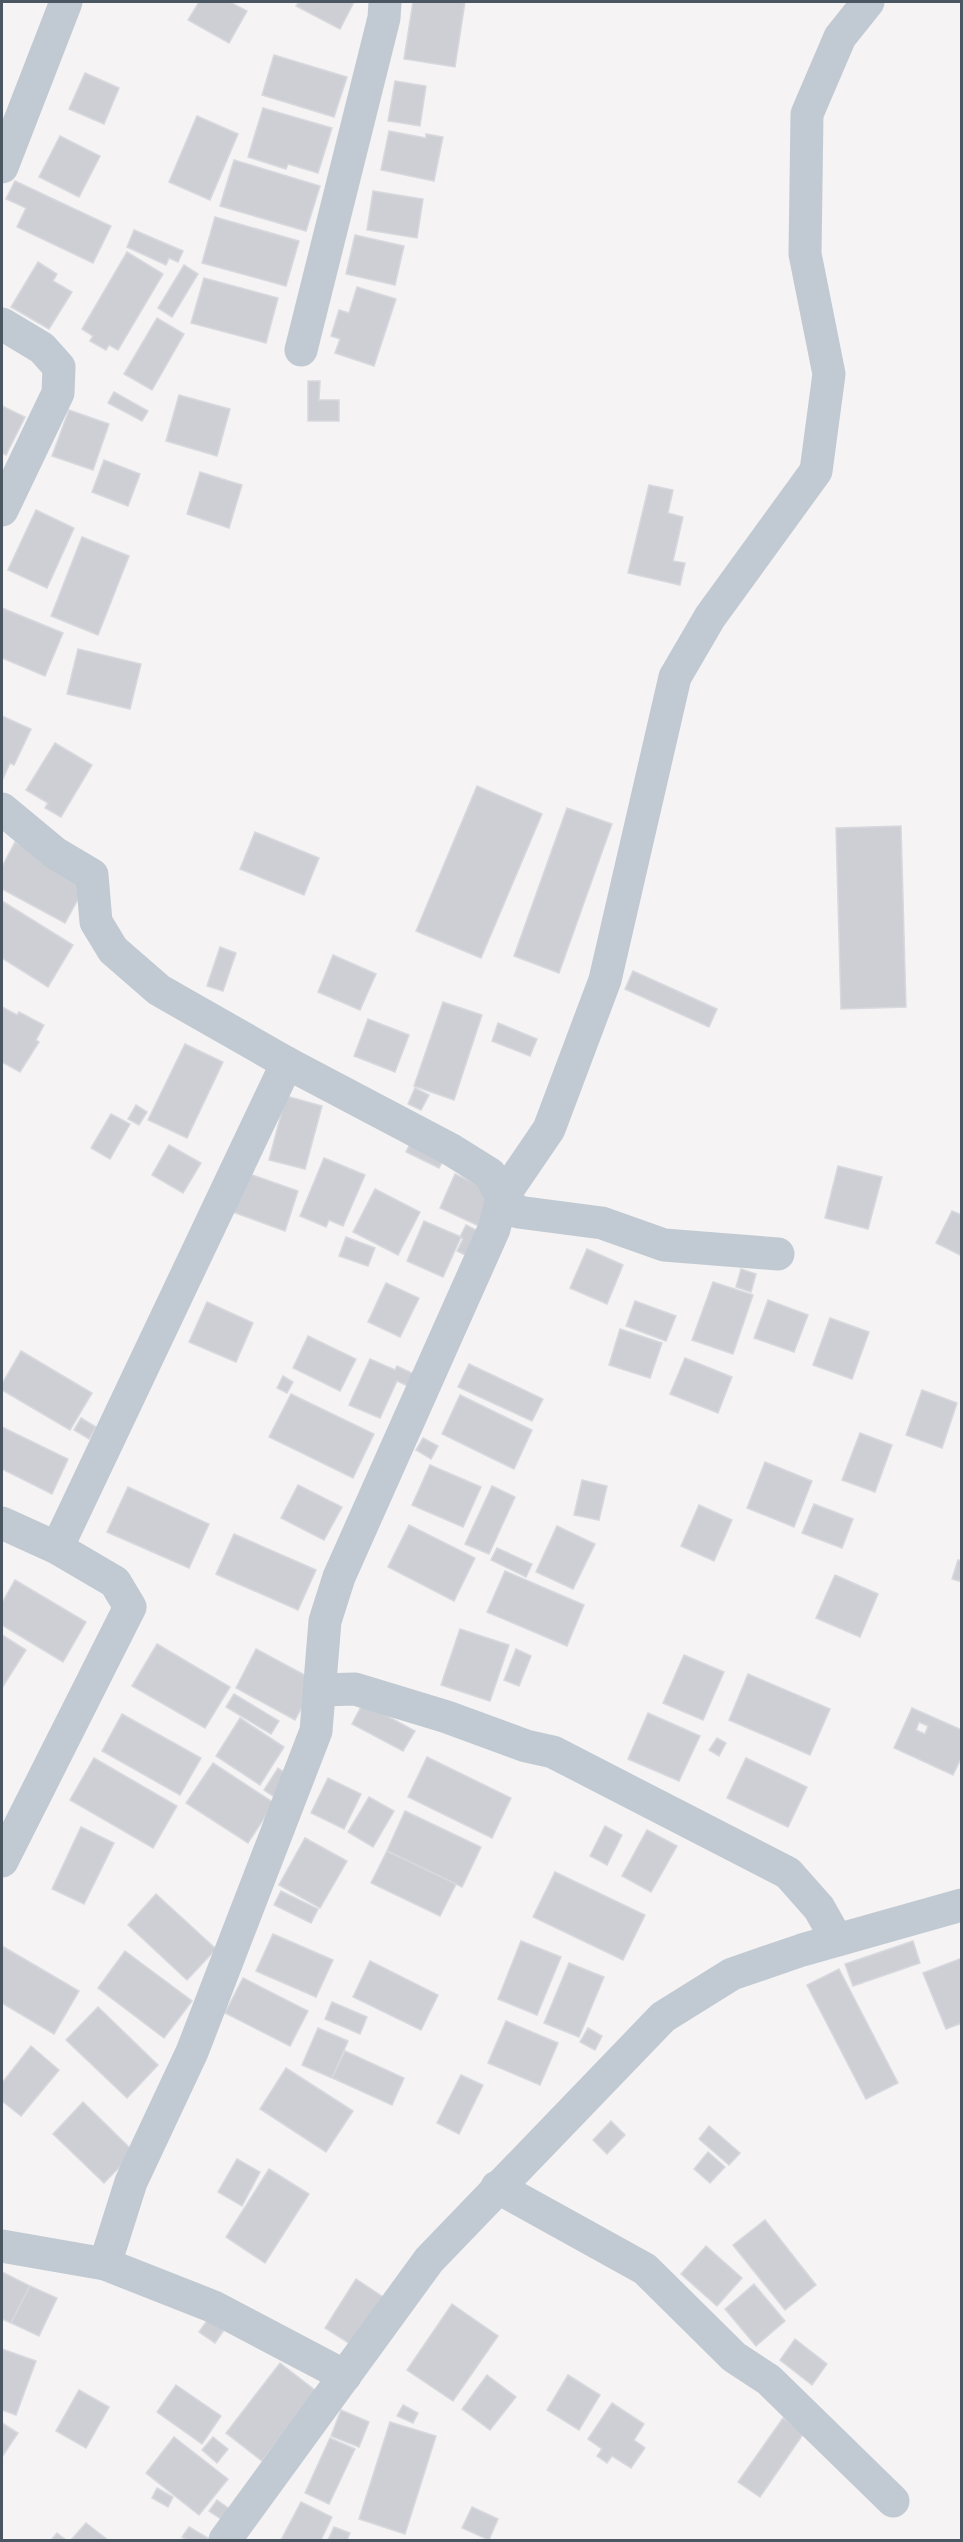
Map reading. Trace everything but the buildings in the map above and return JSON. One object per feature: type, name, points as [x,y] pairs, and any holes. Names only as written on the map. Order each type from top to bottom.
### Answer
[{"type":"street","points":[[2,167],[66,2]]},
{"type":"street","points":[[302,350],[381,30],[385,2]]},
{"type":"street","points":[[105,2264],[131,2182],[192,2052],[316,1731],[325,1621],[339,1576],[494,1229],[502,1198],[549,1129],[605,980],[675,677],[710,617],[816,471],[829,374],[806,254],[807,114],[840,37],[868,2]]},
{"type":"street","points":[[2,324],[42,348],[60,366],[58,393],[51,412],[2,510]]},
{"type":"street","points":[[2,809],[55,852],[92,875],[96,922],[113,950],[159,990],[287,1063],[450,1149],[490,1174],[502,1198],[518,1212],[602,1223],[664,1245],[778,1254]]},
{"type":"street","points":[[57,1548],[287,1063]]},
{"type":"street","points":[[2,1523],[57,1548],[115,1582],[130,1607],[2,1861]]},
{"type":"street","points":[[321,1690],[355,1689],[447,1717],[526,1746],[553,1752],[788,1873],[819,1908],[837,1940]]},
{"type":"street","points":[[225,2541],[429,2260],[663,2017],[732,1974],[837,1940],[962,1905]]},
{"type":"street","points":[[497,2187],[645,2270],[734,2357],[769,2380],[892,2501]]},
{"type":"street","points":[[2,2246],[105,2264],[214,2307],[345,2376]]}]
